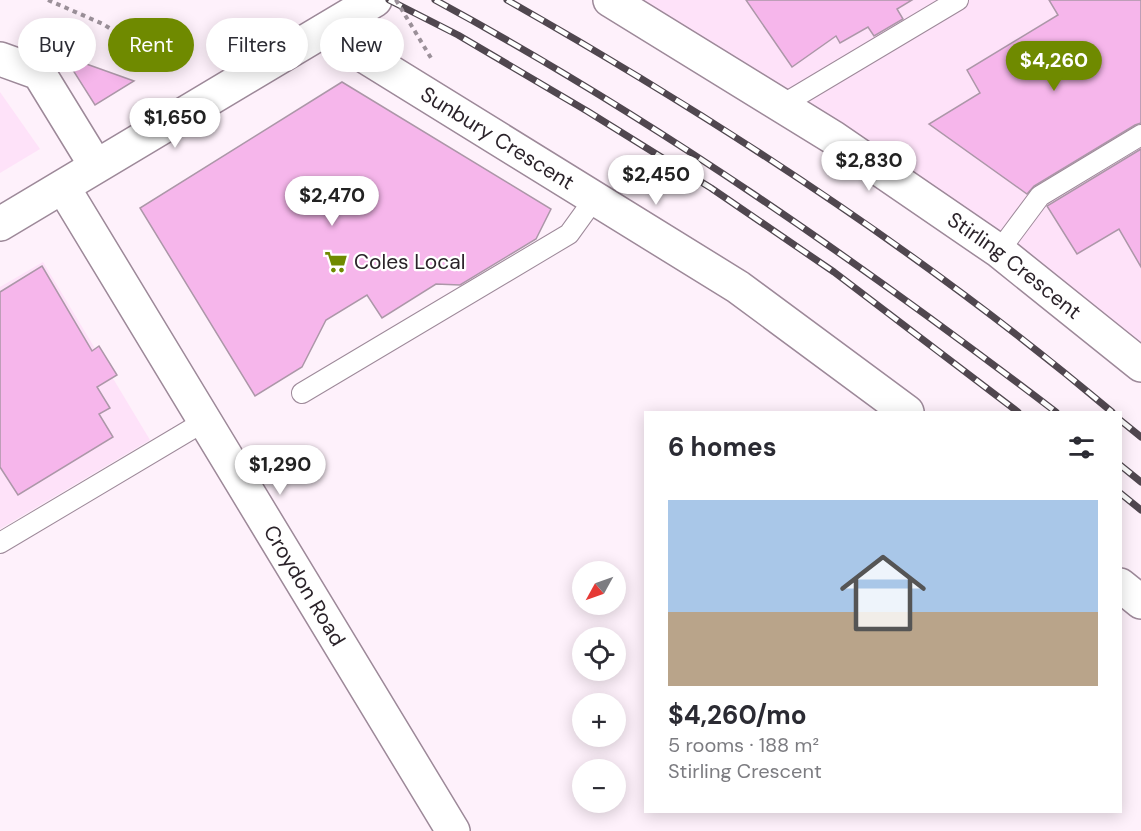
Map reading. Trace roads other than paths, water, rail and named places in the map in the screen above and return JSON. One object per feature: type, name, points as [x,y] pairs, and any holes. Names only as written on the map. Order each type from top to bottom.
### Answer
[{"type":"street","points":[[345,18],[375,0]]},
{"type":"street","name":"Stirling Crescent","points":[[610,0],[834,138],[999,251],[1141,365]]},
{"type":"street","points":[[0,224],[320,33]]},
{"type":"street","points":[[0,59],[39,73],[96,166]]},
{"type":"street","name":"Sunbury Crescent","points":[[391,72],[738,287],[906,411]]},
{"type":"street","name":"Croydon Road","points":[[63,187],[453,831]]},
{"type":"street","points":[[1122,587],[1141,602]]},
{"type":"lane","points":[[782,105],[958,0]]},
{"type":"lane","points":[[999,251],[1040,196],[1141,135]]},
{"type":"lane","points":[[302,393],[569,234],[595,198]]},
{"type":"lane","points":[[0,543],[205,421]]},
{"type":"railway","points":[[389,0],[458,35],[711,188],[834,272],[1017,411]]},
{"type":"railway","points":[[435,0],[596,93],[753,194],[907,301],[1055,411]]},
{"type":"railway","points":[[507,0],[665,93],[819,192],[969,298],[1111,411]]},
{"type":"railway","points":[[1122,422],[1141,437]]},
{"type":"railway","points":[[1122,467],[1141,482]]},
{"type":"railway","points":[[1122,495],[1141,510]]},
{"type":"place","name":"Coles Local","points":[[336,262]]}]
